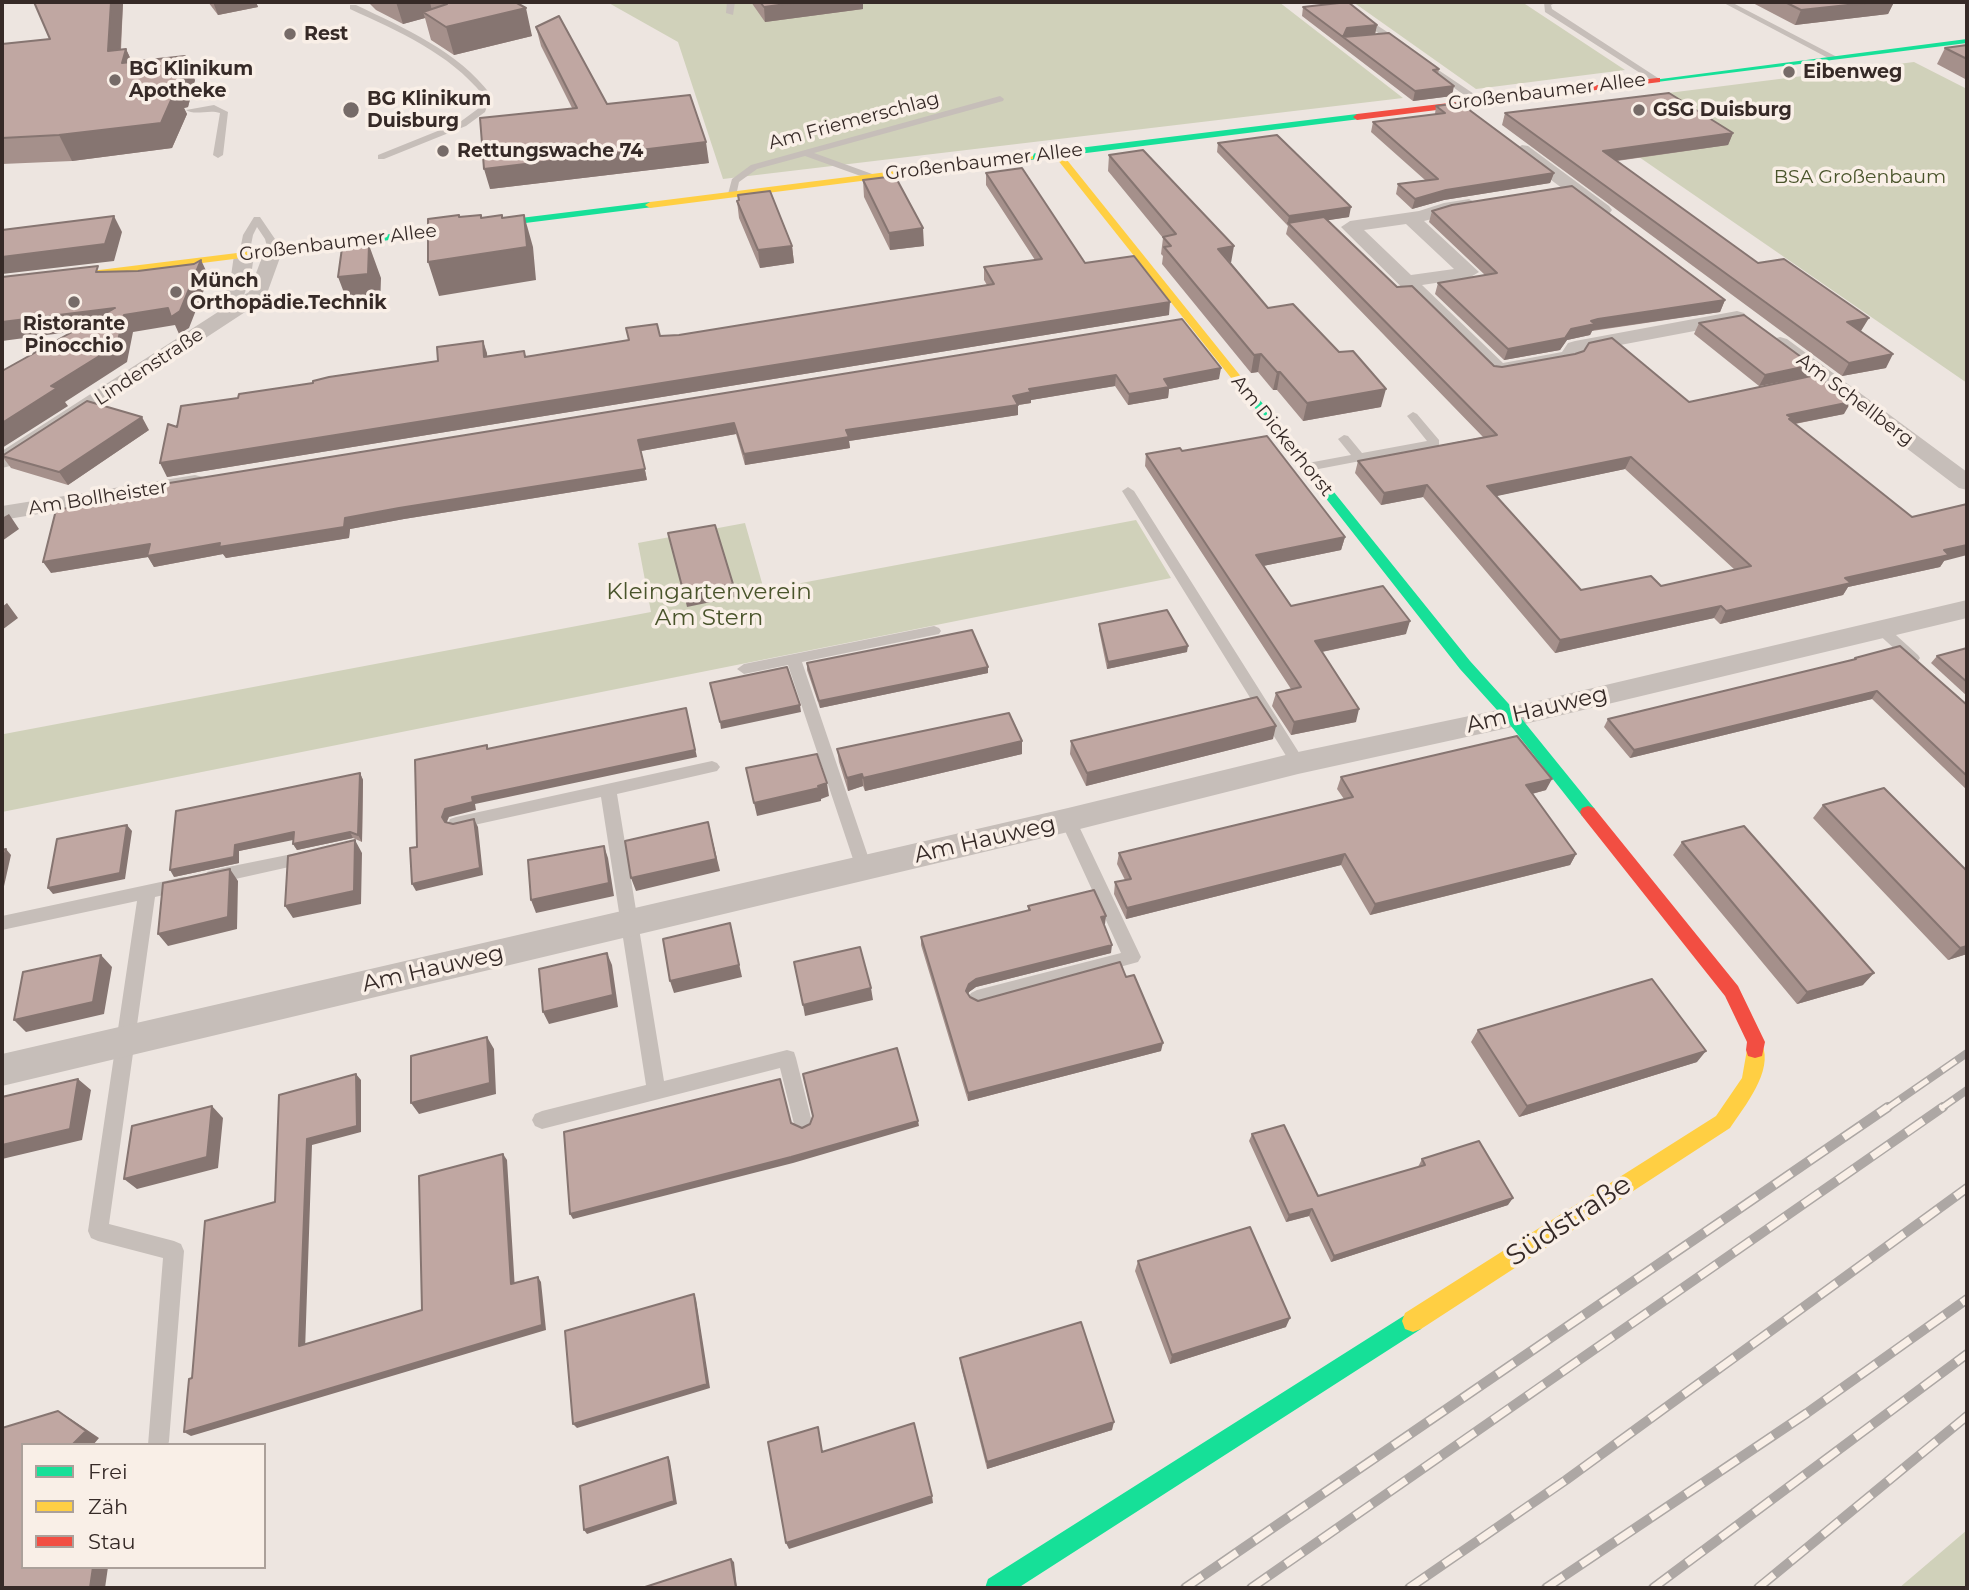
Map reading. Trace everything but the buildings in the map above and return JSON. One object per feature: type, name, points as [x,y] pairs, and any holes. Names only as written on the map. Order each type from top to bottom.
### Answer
[{"type":"main road","name":"Großenbaumer Allee","points":[[2,285],[1056,152],[1967,41]]},
{"type":"main road","name":"Am Dickerhorst","points":[[1056,152],[1465,665],[1511,717]]},
{"type":"main road","name":"Südstraße","points":[[997,1588],[1723,1122],[1751,1080],[1756,1042],[1732,991],[1511,717]]},
{"type":"street","points":[[1458,103],[1479,118]]},
{"type":"street","points":[[1511,141],[1616,220]]},
{"type":"street","points":[[1548,192],[1573,188]]},
{"type":"street","points":[[1483,202],[1444,208],[1410,218],[1350,227],[1498,370],[1570,357],[1575,347],[1754,324]]},
{"type":"street","points":[[1406,282],[1469,272],[1410,218]]},
{"type":"street","name":"Lindenstraße","points":[[2,461],[258,295],[273,252]]},
{"type":"street","name":"Lindenstraße","points":[[226,317],[241,276],[244,255]]},
{"type":"street","name":"Am Schellberg","points":[[1722,300],[1820,379],[1967,483]]},
{"type":"street","points":[[1163,325],[1190,320]]},
{"type":"street","name":"Am Bollheister","points":[[2,513],[223,477]]},
{"type":"street","name":"Am Hauweg","points":[[2,1070],[1967,609]]},
{"type":"lane","points":[[720,2],[730,7]]},
{"type":"lane","points":[[1553,2],[1547,4],[1548,10],[1654,78]]},
{"type":"lane","points":[[1726,2],[1833,57]]},
{"type":"lane","points":[[354,7],[426,44],[473,78],[486,95],[483,109],[473,117],[442,133],[381,157]]},
{"type":"lane","points":[[1356,13],[1477,100]]},
{"type":"lane","points":[[1379,38],[1390,37]]},
{"type":"lane","name":"Am Friemerschlag","points":[[733,194],[735,181],[754,167],[1000,99]]},
{"type":"lane","points":[[190,110],[215,108],[224,112],[218,155]]},
{"type":"lane","points":[[803,152],[872,177]]},
{"type":"lane","points":[[244,255],[248,235],[257,219],[270,239],[273,252]]},
{"type":"lane","points":[[1308,467],[1435,443],[1413,416]]},
{"type":"lane","points":[[1345,439],[1359,457]]},
{"type":"lane","points":[[1128,491],[1298,764]]},
{"type":"lane","points":[[1881,629],[1929,672]]},
{"type":"lane","points":[[744,669],[934,631]]},
{"type":"lane","points":[[794,661],[864,868]]},
{"type":"lane","points":[[456,823],[712,767]]},
{"type":"lane","points":[[608,789],[656,1091]]},
{"type":"lane","points":[[976,998],[1132,957],[1068,820]]},
{"type":"lane","points":[[2,923],[328,852]]},
{"type":"lane","points":[[147,892],[97,1231],[174,1251],[158,1441]]},
{"type":"lane","points":[[542,1119],[787,1058],[802,1122]]},
{"type":"green space","points":[[607,2],[1279,2],[1403,98],[723,179],[678,42]]},
{"type":"green space","points":[[1353,2],[1522,2],[1625,70],[1476,89]]},
{"type":"green space","name":"BSA Großenbaum","points":[[1914,62],[1967,89],[1967,383],[1565,106]]},
{"type":"green space","name":"Kleingartenverein Am Stern","points":[[1136,520],[1171,578],[2,812],[4,734],[651,612],[638,543],[745,523],[764,590]]},
{"type":"green space","points":[[1967,1530],[1967,1588],[1899,1588]]},
{"type":"railway","points":[[1886,1109],[1967,1053]]},
{"type":"railway","points":[[1940,1109],[1967,1090]]},
{"type":"railway","points":[[1185,1588],[1888,1107]]},
{"type":"railway","points":[[1251,1588],[1943,1107]]},
{"type":"railway","points":[[1409,1588],[1566,1480],[1967,1188]]},
{"type":"railway","points":[[1546,1588],[1807,1413],[1967,1299]]},
{"type":"railway","points":[[1653,1588],[1967,1354]]},
{"type":"railway","points":[[1758,1588],[1967,1416]]},
{"type":"traffic: fast","points":[[1657,80],[1967,41]]},
{"type":"traffic: fast","points":[[1030,157],[1357,117]]},
{"type":"traffic: fast","points":[[310,247],[650,205]]},
{"type":"traffic: fast","points":[[1255,401],[1465,665],[1512,717],[1588,812]]},
{"type":"traffic: fast","points":[[997,1588],[1413,1321]]},
{"type":"traffic: slow","points":[[1056,152],[1255,401]]},
{"type":"traffic: slow","points":[[650,205],[1030,157]]},
{"type":"traffic: slow","points":[[2,285],[310,247]]},
{"type":"traffic: slow","points":[[1413,1321],[1723,1122],[1751,1080],[1755,1050]]},
{"type":"traffic: jam","points":[[1357,117],[1657,80]]},
{"type":"traffic: jam","points":[[1588,812],[1732,991],[1756,1042],[1755,1050]]},
{"type":"place","name":"Rest","points":[[290,34]]},
{"type":"place","name":"Eibenweg","points":[[1789,72]]},
{"type":"place","name":"BG Klinikum Apotheke","points":[[115,80]]},
{"type":"place","name":"BG Klinikum Duisburg","points":[[351,110]]},
{"type":"place","name":"GSG Duisburg","points":[[1639,110]]},
{"type":"place","name":"Rettungswache 74","points":[[443,151]]},
{"type":"place","name":"Münch Orthopädie.Technik","points":[[176,292]]},
{"type":"place","name":"Ristorante Pinocchio","points":[[74,302]]}]
